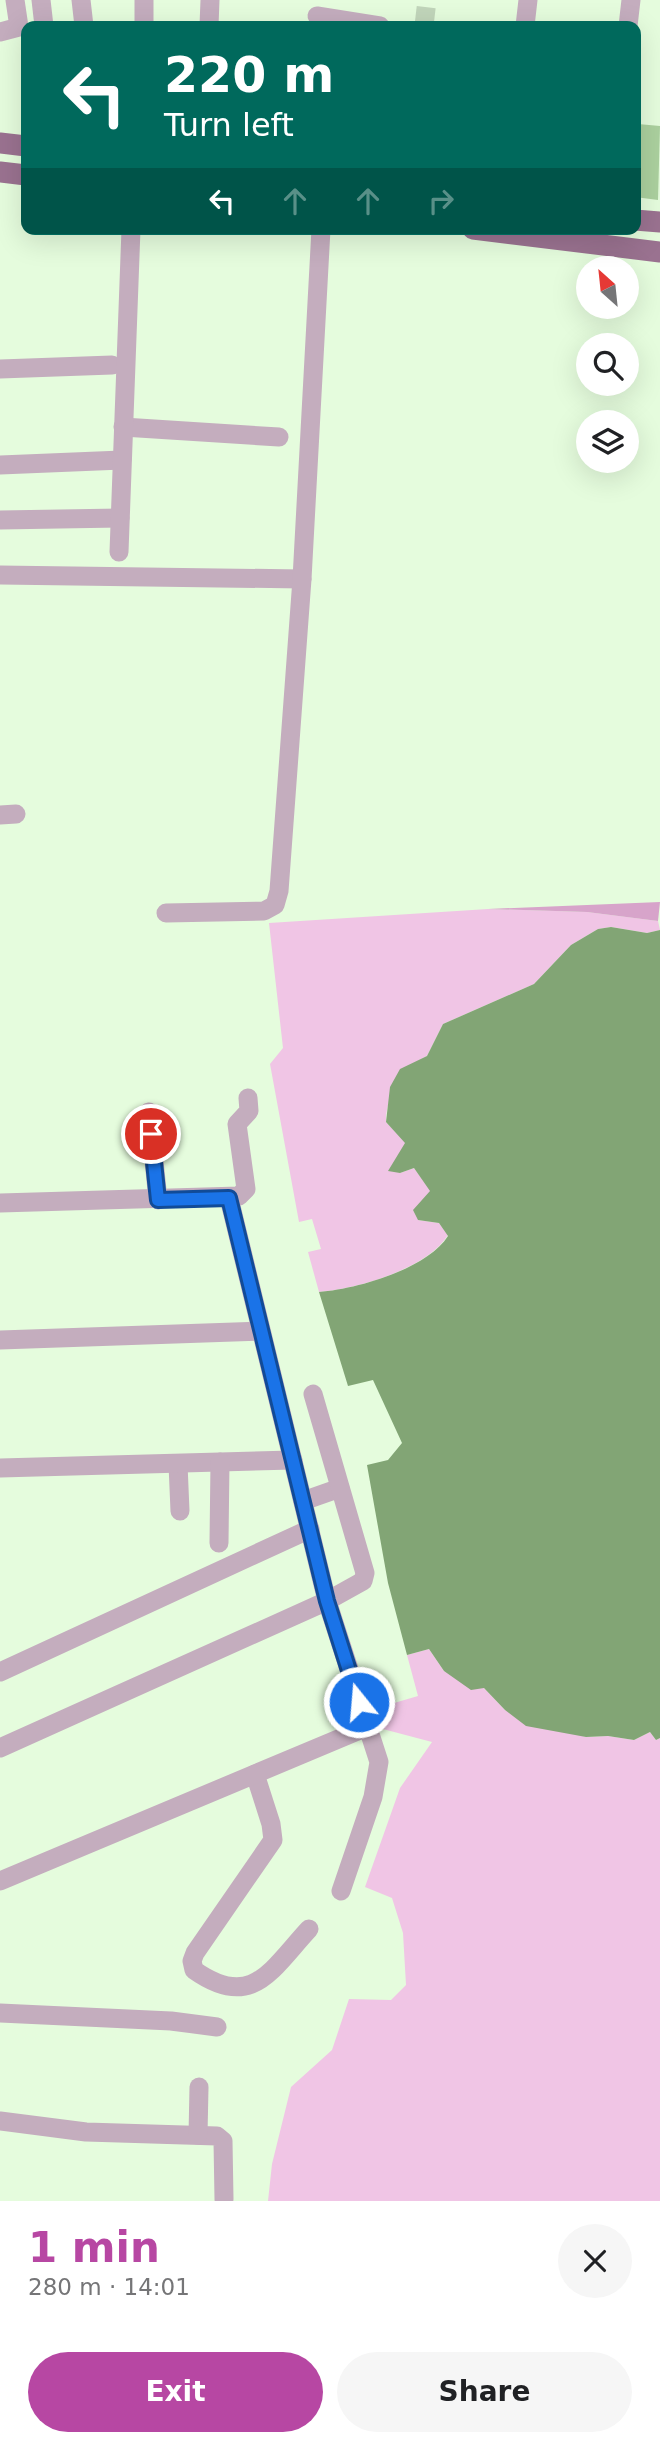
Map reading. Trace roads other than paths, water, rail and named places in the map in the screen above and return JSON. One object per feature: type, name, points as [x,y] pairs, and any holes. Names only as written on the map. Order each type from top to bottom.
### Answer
[{"type":"main road","points":[[0,143],[21,145]]},
{"type":"main road","points":[[0,172],[21,174]]},
{"type":"main road","points":[[641,220],[660,222]]},
{"type":"main road","points":[[522,235],[660,252]]},
{"type":"street","points":[[9,30],[15,0]]},
{"type":"street","points":[[41,0],[44,21]]},
{"type":"street","points":[[81,0],[83,21]]},
{"type":"street","points":[[144,0],[144,21]]},
{"type":"street","points":[[209,21],[210,0]]},
{"type":"street","points":[[526,21],[528,0]]},
{"type":"street","points":[[629,21],[631,0]]},
{"type":"street","points":[[317,14],[354,21]]},
{"type":"street","points":[[118,552],[131,235]]},
{"type":"street","points":[[166,913],[264,911],[275,905],[279,891],[302,579],[321,235]]},
{"type":"street","points":[[0,369],[113,365]]},
{"type":"street","points":[[124,427],[279,436]]},
{"type":"street","points":[[0,465],[122,460]]},
{"type":"street","points":[[0,520],[120,518]]},
{"type":"street","points":[[0,575],[302,579]]},
{"type":"street","points":[[0,1203],[229,1198],[243,1194],[246,1189],[237,1124],[249,1111],[248,1098]]},
{"type":"street","points":[[149,1112],[158,1200]]},
{"type":"street","points":[[229,1198],[327,1601],[379,1762],[373,1797],[341,1891]]},
{"type":"street","points":[[0,1340],[260,1331]]},
{"type":"street","points":[[0,1748],[327,1601],[363,1581],[365,1573],[313,1394]]},
{"type":"street","points":[[0,1468],[293,1460]]},
{"type":"street","points":[[219,1543],[220,1462]]},
{"type":"street","points":[[178,1464],[180,1511]]},
{"type":"street","points":[[303,1501],[340,1488]]},
{"type":"street","points":[[0,1672],[310,1529]]},
{"type":"street","points":[[0,1881],[367,1727]]},
{"type":"street","points":[[255,1774],[271,1824],[273,1840],[195,1953],[192,1961],[194,1970],[215,1986],[249,1986],[264,1978],[309,1929]]},
{"type":"street","points":[[0,2013],[171,2021],[217,2027]]},
{"type":"street","points":[[198,2135],[199,2087]]},
{"type":"street","points":[[0,2121],[86,2132],[217,2136],[223,2141],[224,2199]]},
{"type":"tunnel","points":[[425,21],[427,0]]}]
